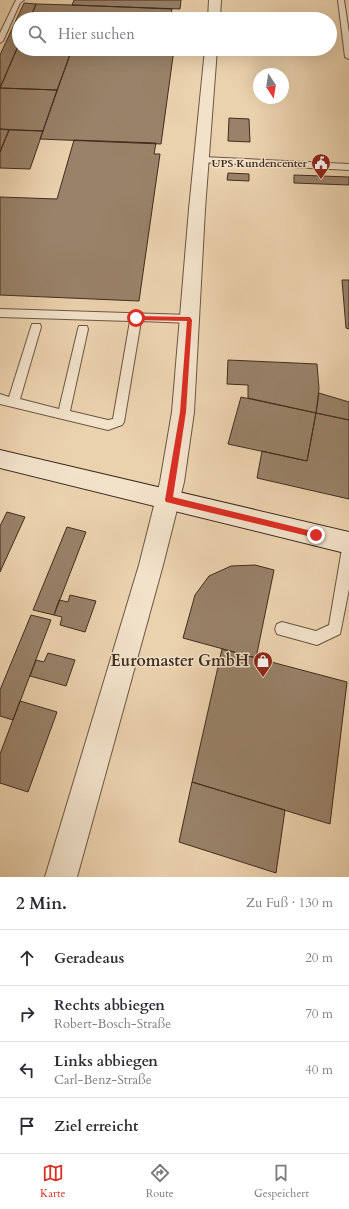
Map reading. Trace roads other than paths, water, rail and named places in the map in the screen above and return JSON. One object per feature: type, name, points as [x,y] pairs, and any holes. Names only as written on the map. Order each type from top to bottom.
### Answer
[{"type":"street","points":[[214,12],[215,0]]},
{"type":"street","points":[[61,877],[169,500],[183,412],[210,56]]},
{"type":"street","points":[[0,459],[349,543]]},
{"type":"lane","points":[[13,12],[17,2],[21,0]]},
{"type":"lane","points":[[341,0],[349,57]]},
{"type":"lane","points":[[0,41],[12,13]]},
{"type":"lane","points":[[202,160],[349,166]]},
{"type":"lane","points":[[0,313],[190,320]]},
{"type":"lane","points":[[0,399],[108,425],[118,422],[136,318]]},
{"type":"lane","points":[[13,402],[36,327]]},
{"type":"lane","points":[[64,414],[82,329]]},
{"type":"lane","points":[[282,629],[317,638],[335,629],[349,548]]},
{"type":"place","name":"UPS Kundencenter","points":[[321,180]]},
{"type":"place","name":"Euromaster GmbH","points":[[263,678]]}]
